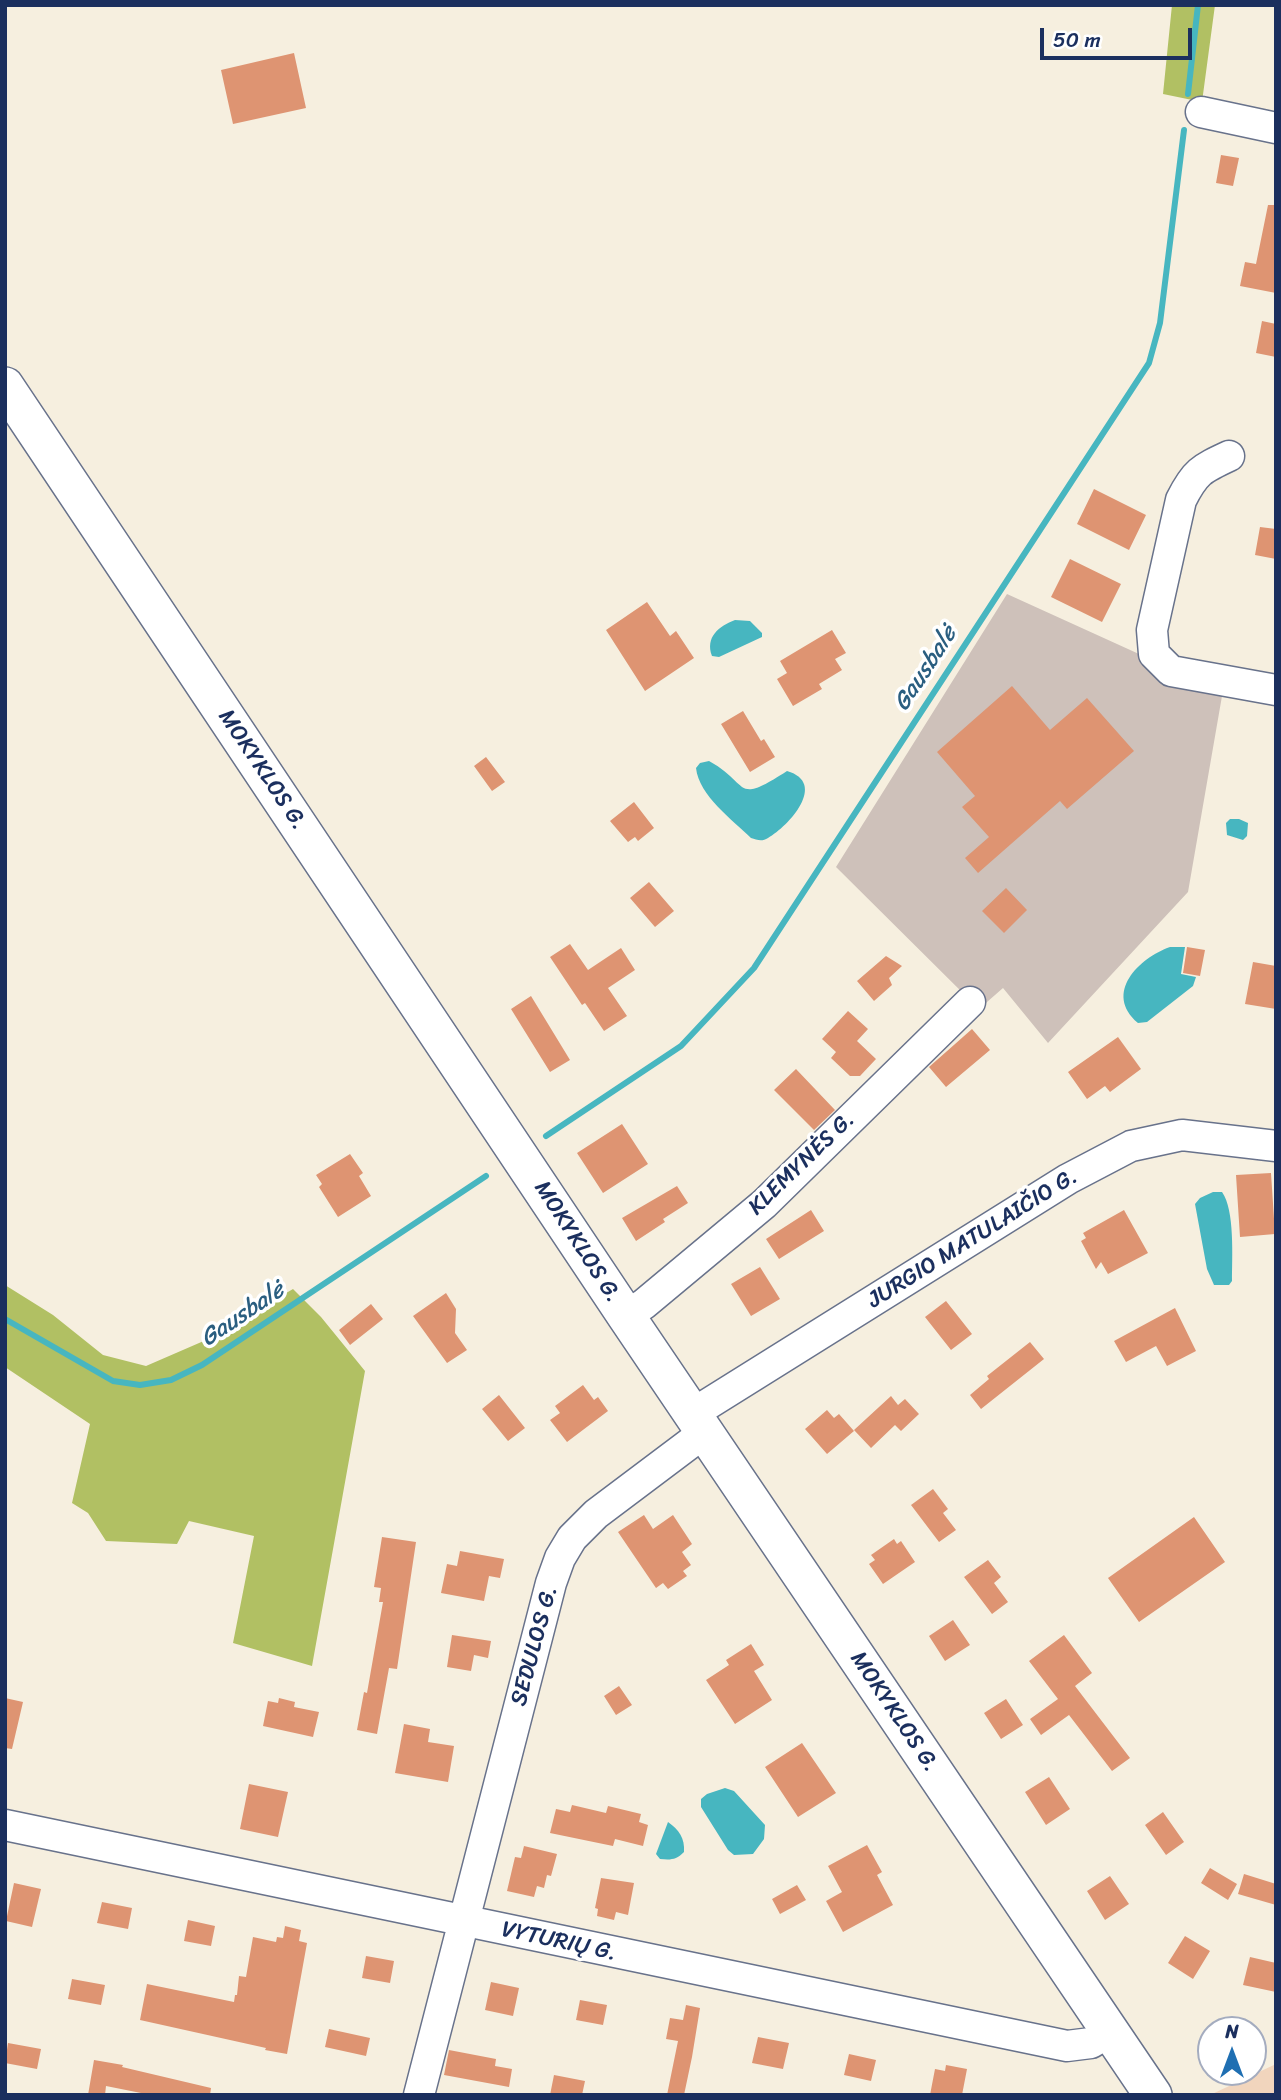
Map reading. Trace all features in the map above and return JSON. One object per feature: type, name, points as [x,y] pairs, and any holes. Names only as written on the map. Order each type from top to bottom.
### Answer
[{"type":"main road","name":"MOKYKLOS G.","points":[[5,386],[626,1316],[1153,2095]]},
{"type":"street","points":[[1201,112],[1276,128]]},
{"type":"street","points":[[1230,456],[1202,468],[1189,482],[1181,500],[1152,631],[1154,654],[1171,671],[1276,690]]},
{"type":"street","name":"KLEMYNĖS G.","points":[[626,1316],[764,1204],[970,1002]]},
{"type":"street","name":"JURGIO MATULAIČIO G.","points":[[699,1423],[1068,1180],[1131,1146],[1182,1135],[1276,1146]]},
{"type":"street","name":"SEDULOS G.","points":[[419,2095],[551,1583],[560,1558],[572,1538],[596,1514],[699,1423]]},
{"type":"street","name":"VYTURIŲ G.","points":[[5,1825],[1067,2046],[1091,2043],[1111,2031]]},
{"type":"shaded area","points":[[1007,594],[1139,654],[1163,680],[1222,696],[1188,892],[1048,1043],[1003,988],[979,1009],[836,867]]},
{"type":"shaded area","points":[[1276,2064],[1276,2095],[1210,2095],[1229,2086],[1267,2086],[1267,2068]]},
{"type":"green space","points":[[1172,5],[1215,5],[1202,102],[1163,94]]},
{"type":"green space","points":[[5,1285],[53,1315],[103,1355],[146,1366],[206,1340],[293,1289],[321,1317],[365,1371],[312,1666],[233,1643],[254,1536],[189,1521],[177,1544],[106,1541],[88,1513],[72,1503],[90,1424],[5,1367]]},
{"type":"water","points":[[735,620],[750,621],[762,633],[762,637],[719,657],[712,656],[710,643],[715,633]]},
{"type":"water","points":[[709,761],[744,788],[750,789],[770,782],[787,771],[799,777],[804,785],[805,794],[801,804],[777,832],[762,840],[751,838],[718,807],[703,788],[696,768],[700,763]]},
{"type":"water","points":[[1230,819],[1248,823],[1247,836],[1243,840],[1227,835],[1226,823]]},
{"type":"water","points":[[1170,947],[1185,947],[1181,974],[1196,977],[1193,986],[1147,1022],[1138,1023],[1128,1012],[1124,1000],[1129,978],[1147,959]]},
{"type":"water","points":[[1213,1192],[1222,1192],[1229,1210],[1232,1281],[1229,1285],[1214,1285],[1207,1269],[1195,1204],[1200,1198]]},
{"type":"water","points":[[725,1788],[734,1791],[765,1825],[764,1839],[753,1854],[734,1855],[728,1850],[701,1807],[701,1799],[707,1794]]},
{"type":"water","points":[[668,1822],[680,1835],[684,1852],[673,1859],[660,1859],[656,1854]]},
{"type":"building","points":[[294,53],[306,108],[233,124],[221,70]]},
{"type":"building","points":[[1221,155],[1239,158],[1233,186],[1216,183]]},
{"type":"building","points":[[1268,205],[1276,205],[1276,293],[1240,286],[1245,262],[1256,264]]},
{"type":"building","points":[[1262,321],[1276,324],[1276,357],[1256,353]]},
{"type":"building","points":[[1094,489],[1146,515],[1129,550],[1077,524]]},
{"type":"building","points":[[1260,527],[1276,529],[1276,559],[1255,555]]},
{"type":"building","points":[[1070,559],[1121,584],[1102,622],[1051,597]]},
{"type":"building","points":[[647,602],[670,636],[676,631],[694,658],[645,691],[606,630]]},
{"type":"building","points":[[832,630],[846,653],[835,659],[842,670],[819,684],[822,689],[793,706],[777,679],[787,673],[780,661]]},
{"type":"building","points":[[1012,686],[1050,730],[1087,698],[1134,751],[1067,809],[1060,801],[978,873],[965,858],[989,837],[962,807],[975,796],[937,752]]},
{"type":"building","points":[[743,711],[761,741],[764,739],[775,757],[750,772],[721,724]]},
{"type":"building","points":[[486,757],[505,782],[492,791],[474,766]]},
{"type":"building","points":[[634,802],[654,828],[638,841],[635,837],[628,842],[610,821]]},
{"type":"building","points":[[649,882],[674,911],[655,927],[630,898]]},
{"type":"building","points":[[1006,888],[1027,910],[1004,933],[982,911]]},
{"type":"building","points":[[570,944],[588,970],[621,948],[635,970],[608,988],[627,1016],[604,1031],[585,1003],[582,1005],[550,957]]},
{"type":"building","points":[[1187,947],[1205,950],[1200,976],[1183,973]]},
{"type":"building","points":[[886,956],[902,966],[889,978],[892,985],[874,1001],[857,981]]},
{"type":"building","points":[[1253,962],[1276,966],[1276,1009],[1245,1004]]},
{"type":"building","points":[[531,996],[570,1060],[550,1072],[511,1009]]},
{"type":"building","points":[[848,1011],[868,1029],[857,1041],[876,1059],[860,1076],[850,1076],[831,1058],[836,1052],[822,1039]]},
{"type":"building","points":[[972,1029],[990,1050],[946,1087],[929,1067]]},
{"type":"building","points":[[1118,1037],[1141,1069],[1110,1092],[1105,1086],[1087,1099],[1068,1072]]},
{"type":"building","points":[[796,1069],[835,1110],[814,1130],[774,1090]]},
{"type":"building","points":[[622,1124],[648,1164],[603,1193],[577,1153]]},
{"type":"building","points":[[350,1154],[363,1173],[359,1176],[371,1196],[338,1217],[319,1187],[322,1184],[316,1175]]},
{"type":"building","points":[[1271,1173],[1275,1234],[1240,1237],[1236,1175]]},
{"type":"building","points":[[677,1186],[688,1203],[636,1241],[622,1218]]},
{"type":"building","points":[[811,1210],[824,1231],[779,1259],[766,1239]]},
{"type":"building","points":[[1124,1210],[1148,1253],[1108,1274],[1101,1262],[1096,1269],[1081,1241],[1086,1238],[1083,1233]]},
{"type":"building","points":[[760,1267],[780,1299],[751,1316],[731,1284]]},
{"type":"building","points":[[446,1293],[456,1309],[455,1333],[467,1350],[447,1363],[413,1316]]},
{"type":"building","points":[[946,1301],[972,1334],[951,1350],[925,1317]]},
{"type":"building","points":[[371,1304],[383,1319],[350,1345],[339,1330]]},
{"type":"building","points":[[1175,1308],[1196,1351],[1167,1366],[1156,1346],[1126,1362],[1114,1341]]},
{"type":"building","points":[[1030,1342],[1044,1359],[981,1409],[970,1395],[989,1379],[987,1376]]},
{"type":"building","points":[[583,1385],[594,1400],[598,1397],[608,1411],[567,1442],[550,1420],[560,1413],[555,1406]]},
{"type":"building","points":[[499,1395],[525,1428],[508,1441],[482,1409]]},
{"type":"building","points":[[891,1396],[898,1405],[905,1399],[919,1414],[901,1431],[895,1425],[871,1448],[854,1430]]},
{"type":"building","points":[[827,1410],[834,1418],[839,1414],[854,1431],[827,1454],[805,1429]]},
{"type":"building","points":[[933,1489],[948,1509],[943,1513],[956,1530],[939,1542],[911,1505]]},
{"type":"building","points":[[644,1515],[653,1529],[673,1515],[692,1544],[682,1552],[691,1565],[683,1571],[687,1576],[668,1589],[663,1583],[656,1588],[618,1532]]},
{"type":"building","points":[[1194,1517],[1225,1562],[1139,1622],[1108,1578]]},
{"type":"building","points":[[382,1537],[416,1542],[397,1669],[389,1668],[377,1734],[357,1730],[364,1692],[367,1693],[383,1602],[379,1602],[381,1588],[374,1587]]},
{"type":"building","points":[[894,1539],[897,1544],[901,1541],[915,1562],[883,1584],[869,1564],[875,1560],[871,1555]]},
{"type":"building","points":[[460,1551],[504,1559],[500,1578],[489,1576],[484,1601],[441,1593],[447,1564],[457,1566]]},
{"type":"building","points":[[988,1560],[1001,1577],[994,1583],[1008,1602],[992,1614],[964,1577]]},
{"type":"building","points":[[953,1620],[970,1645],[945,1661],[929,1636]]},
{"type":"building","points":[[452,1635],[491,1641],[488,1658],[474,1655],[471,1671],[447,1667]]},
{"type":"building","points":[[1064,1635],[1092,1673],[1075,1686],[1130,1758],[1112,1771],[1069,1715],[1041,1735],[1030,1719],[1058,1699],[1029,1661]]},
{"type":"building","points":[[751,1644],[764,1665],[754,1671],[772,1700],[735,1724],[706,1680],[729,1665],[726,1660]]},
{"type":"building","points":[[619,1686],[632,1705],[616,1715],[604,1696]]},
{"type":"building","points":[[5,1698],[23,1702],[12,1749],[5,1748]]},
{"type":"building","points":[[279,1698],[295,1702],[294,1707],[319,1712],[313,1737],[263,1726],[268,1701],[278,1703]]},
{"type":"building","points":[[1006,1699],[1023,1725],[1001,1739],[984,1713]]},
{"type":"building","points":[[404,1724],[430,1729],[428,1742],[454,1746],[448,1782],[395,1773]]},
{"type":"building","points":[[802,1743],[836,1793],[798,1817],[765,1767]]},
{"type":"building","points":[[1049,1777],[1070,1809],[1046,1825],[1025,1792]]},
{"type":"building","points":[[249,1784],[288,1792],[278,1837],[240,1829]]},
{"type":"building","points":[[572,1805],[606,1813],[608,1806],[641,1814],[639,1822],[648,1825],[643,1846],[615,1839],[613,1846],[550,1833],[556,1809],[570,1812]]},
{"type":"building","points":[[1163,1812],[1184,1842],[1166,1855],[1145,1825]]},
{"type":"building","points":[[867,1845],[882,1872],[877,1875],[893,1905],[843,1932],[826,1901],[842,1892],[828,1866]]},
{"type":"building","points":[[524,1846],[557,1854],[551,1876],[547,1875],[544,1888],[537,1886],[534,1897],[507,1891],[515,1857],[521,1858]]},
{"type":"building","points":[[1210,1868],[1237,1884],[1228,1900],[1201,1883]]},
{"type":"building","points":[[1244,1874],[1276,1884],[1276,1905],[1238,1894]]},
{"type":"building","points":[[1110,1876],[1129,1904],[1105,1920],[1087,1891]]},
{"type":"building","points":[[601,1878],[634,1883],[628,1915],[616,1912],[614,1920],[597,1916],[598,1909],[595,1908]]},
{"type":"building","points":[[14,1883],[41,1889],[32,1927],[6,1921]]},
{"type":"building","points":[[797,1885],[806,1900],[780,1914],[772,1899]]},
{"type":"building","points":[[102,1902],[132,1908],[128,1929],[97,1923]]},
{"type":"building","points":[[188,1920],[215,1926],[211,1946],[184,1941]]},
{"type":"building","points":[[285,1926],[301,1930],[299,1941],[307,1943],[287,2054],[140,2020],[147,1984],[234,2002],[239,1976],[246,1977],[253,1937],[276,1942],[277,1937],[283,1938]]},
{"type":"building","points":[[1185,1936],[1210,1951],[1193,1979],[1168,1963]]},
{"type":"building","points":[[366,1956],[394,1961],[390,1983],[362,1978]]},
{"type":"building","points":[[1250,1957],[1276,1963],[1276,1992],[1243,1985]]},
{"type":"building","points":[[72,1979],[105,1985],[101,2005],[68,1999]]},
{"type":"building","points":[[491,1982],[519,1988],[513,2016],[485,2010]]},
{"type":"building","points":[[580,2000],[607,2005],[603,2025],[576,2020]]},
{"type":"building","points":[[686,2005],[700,2008],[684,2095],[667,2095],[678,2041],[666,2039],[670,2018],[683,2020]]},
{"type":"building","points":[[329,2029],[370,2038],[366,2056],[325,2047]]},
{"type":"building","points":[[758,2037],[789,2043],[783,2069],[752,2063]]},
{"type":"building","points":[[8,2043],[41,2049],[37,2069],[5,2063]]},
{"type":"building","points":[[449,2050],[496,2059],[495,2066],[512,2069],[509,2087],[444,2075]]},
{"type":"building","points":[[849,2054],[876,2060],[871,2081],[844,2075]]},
{"type":"building","points":[[94,2060],[211,2088],[210,2095],[151,2095],[106,2086],[105,2095],[88,2095]]},
{"type":"building","points":[[946,2065],[967,2069],[962,2095],[930,2095],[935,2069],[945,2071]]},
{"type":"building","points":[[554,2075],[585,2081],[582,2095],[550,2095]]},
{"type":"waterway","name":"Gausbalė","points":[[1188,94],[1198,5]]},
{"type":"waterway","name":"Gausbalė","points":[[546,1136],[681,1046],[754,968],[1149,363],[1160,323],[1184,130]]},
{"type":"waterway","name":"Gausbalė","points":[[5,1319],[113,1381],[140,1385],[171,1380],[202,1365],[486,1176]]}]
